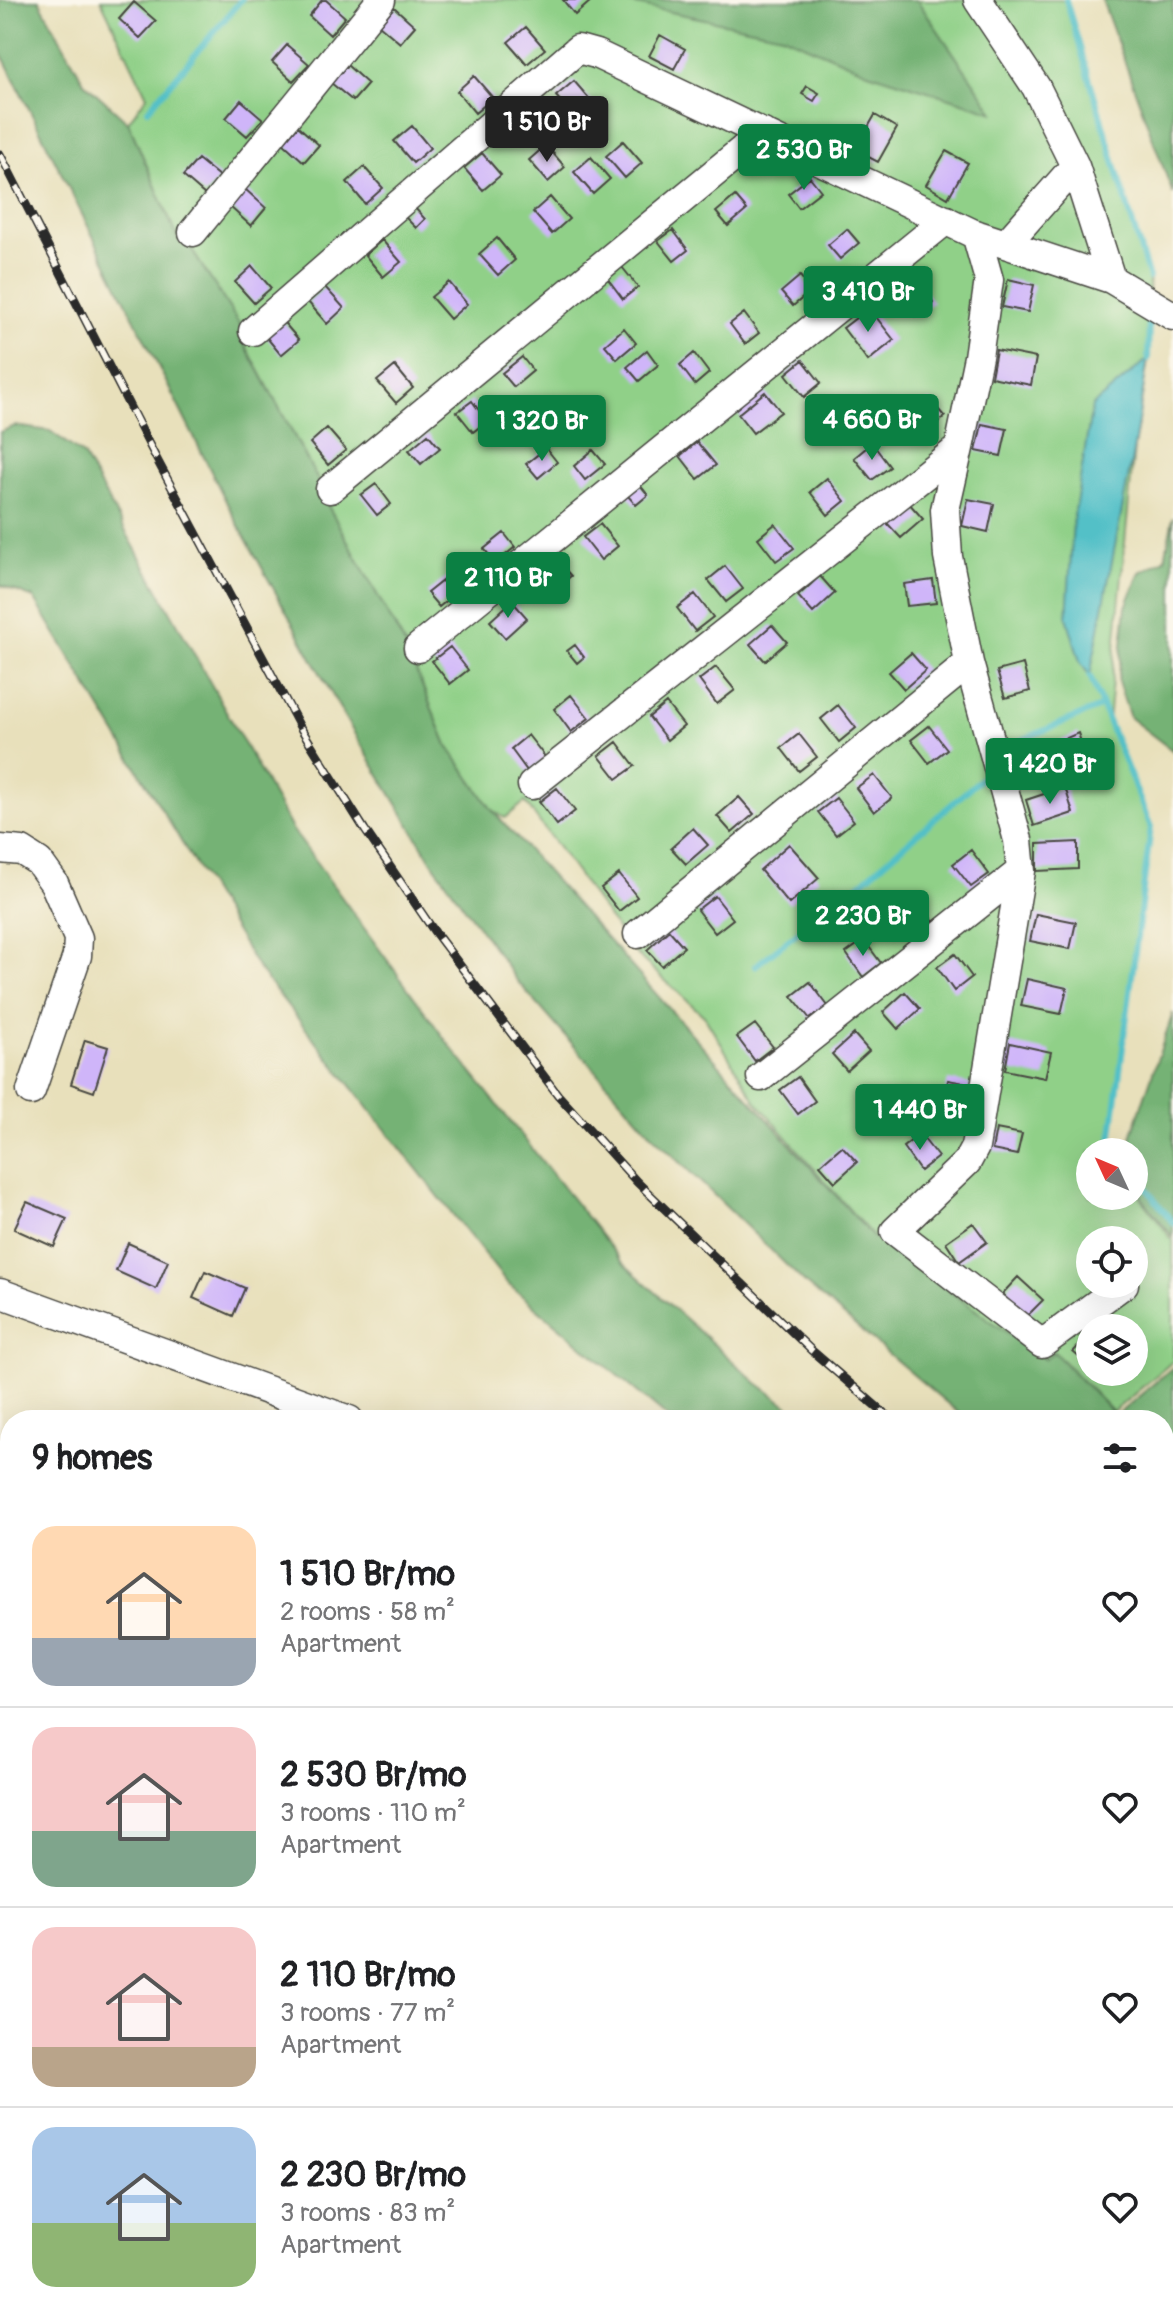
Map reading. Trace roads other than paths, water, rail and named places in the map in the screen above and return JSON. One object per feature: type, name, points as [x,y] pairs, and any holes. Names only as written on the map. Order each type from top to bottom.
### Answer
[{"type":"street","points":[[193,232],[381,0]]},
{"type":"street","points":[[978,0],[1036,87],[1075,166],[1111,279]]},
{"type":"street","points":[[253,331],[578,49],[596,54],[976,234],[1111,279],[1173,316]]},
{"type":"street","points":[[330,489],[763,133]]},
{"type":"street","points":[[1006,244],[1075,166]]},
{"type":"street","points":[[418,648],[946,220]]},
{"type":"street","points":[[976,234],[989,280],[978,357],[945,510],[948,557],[969,663],[1018,840],[1021,871],[975,1147],[967,1162],[895,1231],[1042,1344],[1105,1298]]},
{"type":"street","points":[[532,785],[959,448]]},
{"type":"street","points":[[638,934],[969,663]]},
{"type":"street","points":[[0,849],[22,851],[39,862],[54,883],[78,938],[77,956],[31,1091]]},
{"type":"street","points":[[761,1077],[1021,871]]},
{"type":"street","points":[[0,1293],[322,1410]]},
{"type":"water","points":[[1148,359],[1090,676],[1080,662],[1067,617],[1073,522],[1092,406]]},
{"type":"waterway","points":[[148,110],[241,0]]},
{"type":"waterway","points":[[1066,0],[1149,278]]},
{"type":"waterway","points":[[1148,359],[1149,322]]},
{"type":"waterway","points":[[1090,676],[1151,827],[1112,1138]]},
{"type":"waterway","points":[[1010,749],[1017,742],[1102,706]]},
{"type":"waterway","points":[[755,966],[862,882],[984,776]]},
{"type":"waterway","points":[[1148,1190],[1173,1223]]},
{"type":"railway","points":[[0,154],[155,456],[300,727],[434,931],[558,1095],[637,1182],[811,1350],[880,1410]]}]
